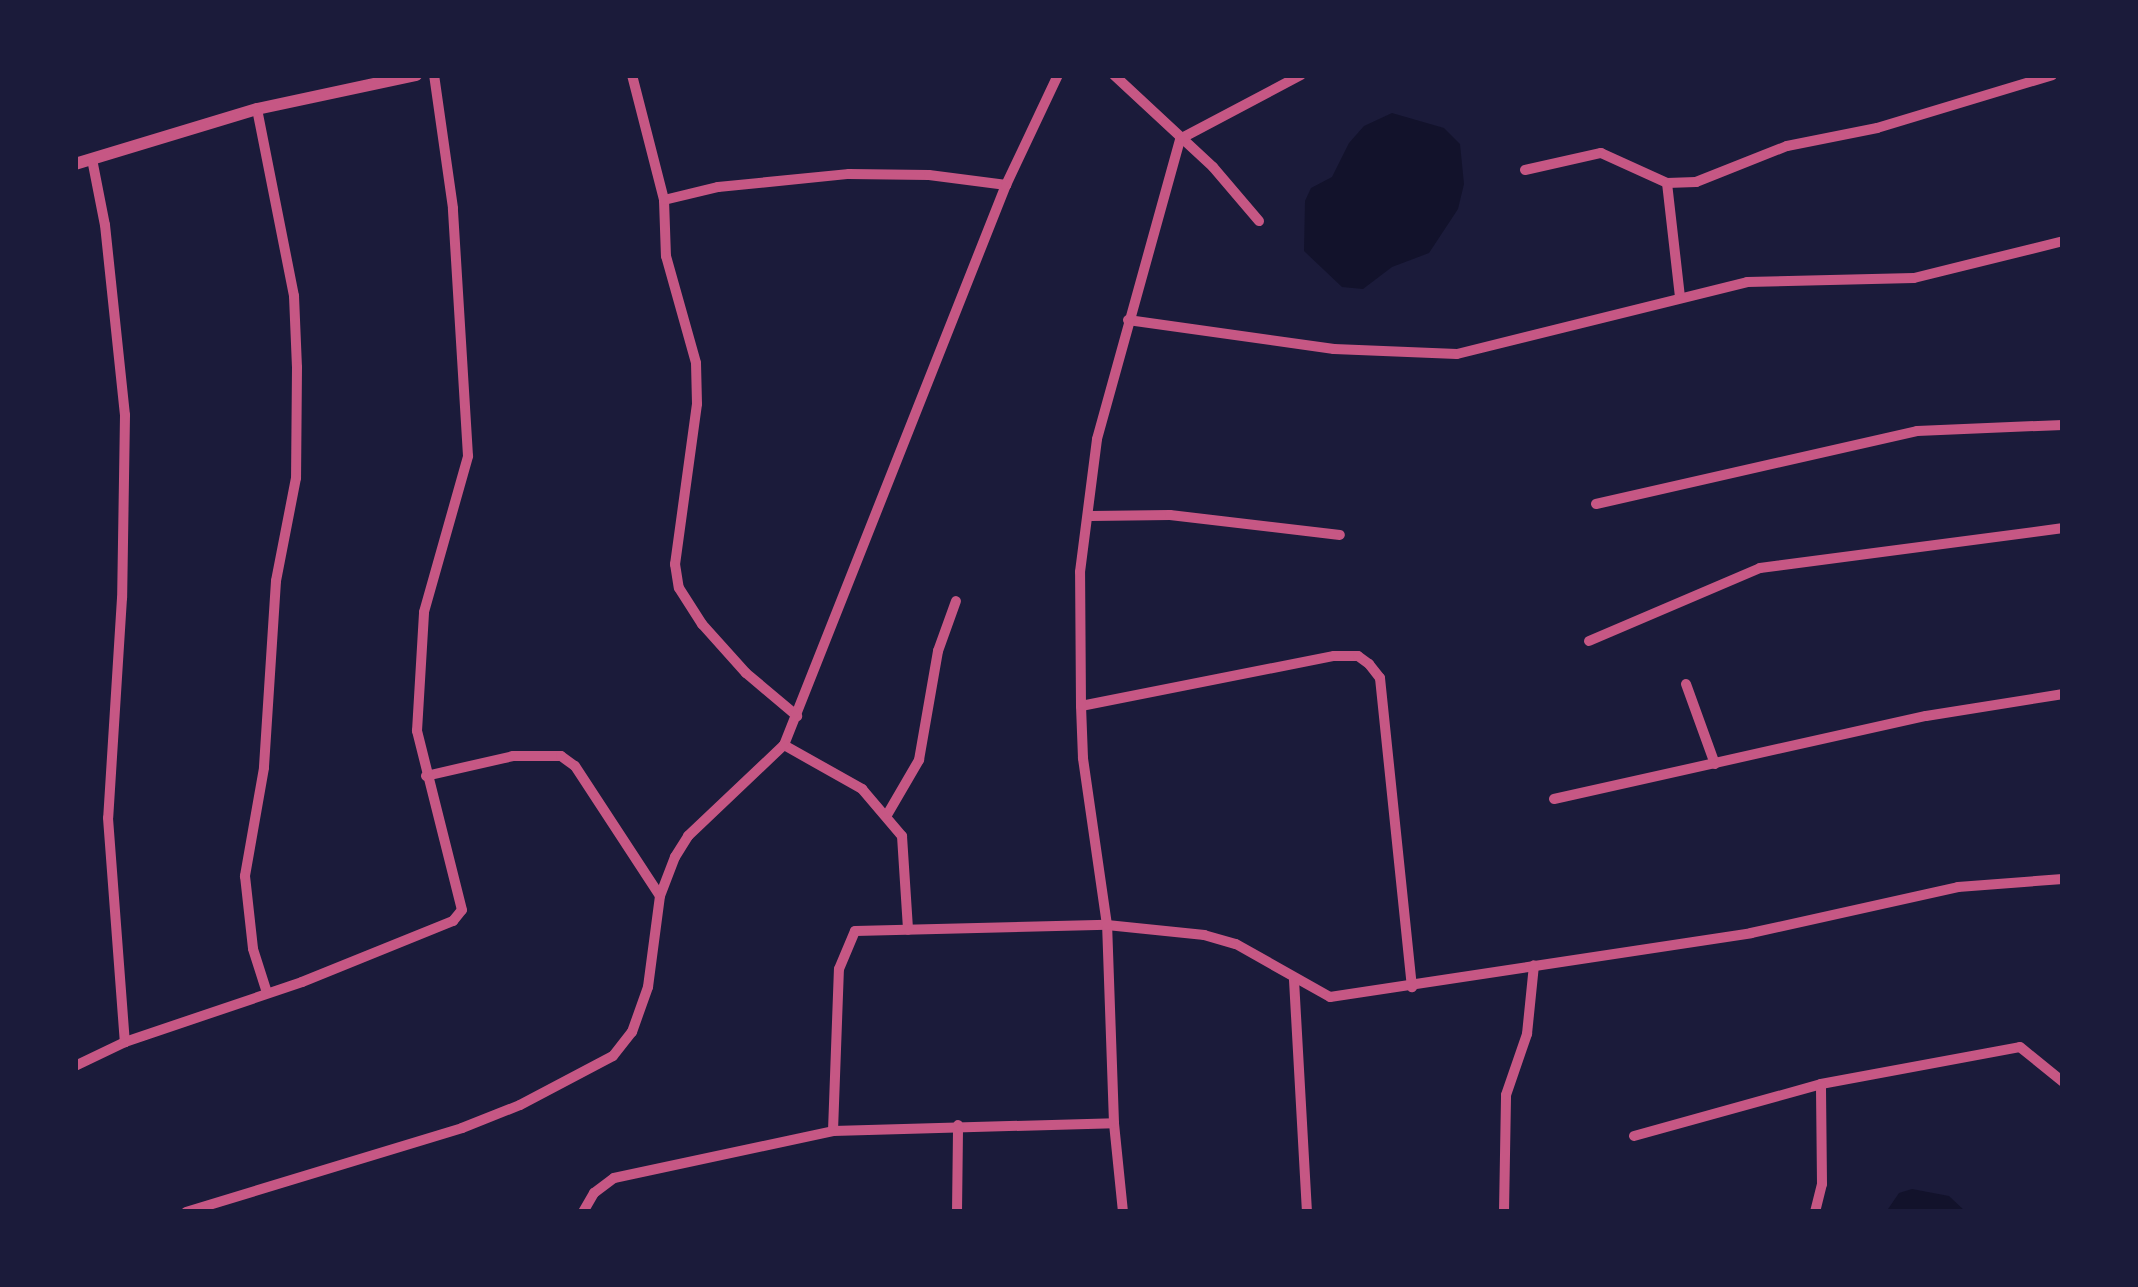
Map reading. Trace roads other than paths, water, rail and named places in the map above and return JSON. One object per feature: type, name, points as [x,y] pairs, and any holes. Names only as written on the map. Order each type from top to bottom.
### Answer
[{"type":"street","points":[[75,164],[257,109],[416,75]]},
{"type":"street","points":[[75,1066],[125,1042],[453,920],[461,910],[426,776],[417,704],[424,612],[468,456],[454,208],[434,75]]},
{"type":"street","points":[[632,75],[664,200],[666,256],[685,309],[697,383],[675,563],[679,587],[702,624],[746,673],[797,716]]},
{"type":"street","points":[[186,1212],[462,1128],[520,1105],[613,1056],[632,1032],[648,987],[660,896],[688,836],[784,745],[1006,185],[1058,75]]},
{"type":"street","points":[[1114,75],[1259,221]]},
{"type":"street","points":[[1124,1212],[1114,1123],[1107,925],[1083,758],[1081,706],[1080,572],[1091,516],[1097,439],[1180,140],[1301,75]]},
{"type":"street","points":[[1525,170],[1600,153],[1667,183],[1696,182],[1787,146],[1877,128],[2052,75]]},
{"type":"street","points":[[257,109],[294,296],[297,368],[296,478],[276,580],[264,768],[245,876],[253,950],[266,993]]},
{"type":"street","points":[[92,159],[105,224],[125,415],[122,598],[108,818],[125,1042]]},
{"type":"street","points":[[664,200],[718,187],[849,174],[929,175],[1006,185]]},
{"type":"street","points":[[1667,183],[1680,297]]},
{"type":"street","points":[[1128,320],[1334,349],[1457,354],[1747,281],[1914,278],[2063,241]]},
{"type":"street","points":[[1596,504],[1917,431],[2063,425]]},
{"type":"street","points":[[1091,516],[1169,514],[1340,535]]},
{"type":"street","points":[[1589,641],[1760,568],[2063,528]]},
{"type":"street","points":[[887,815],[920,760],[938,651],[956,601]]},
{"type":"street","points":[[1081,706],[1334,656],[1358,656],[1369,664],[1380,678],[1412,987]]},
{"type":"street","points":[[1686,684],[1715,764]]},
{"type":"street","points":[[1554,799],[1926,716],[2063,694]]},
{"type":"street","points":[[784,745],[862,789],[902,836],[908,930]]},
{"type":"street","points":[[426,776],[513,756],[562,756],[575,766],[660,896]]},
{"type":"street","points":[[833,1131],[839,969],[855,931],[1107,925],[1204,934],[1236,944],[1330,998],[1751,933],[1958,887],[2063,879]]},
{"type":"street","points":[[1504,1212],[1506,1094],[1527,1034],[1534,965]]},
{"type":"street","points":[[1294,980],[1307,1212]]},
{"type":"street","points":[[1634,1136],[1821,1084],[2020,1047],[2063,1082]]},
{"type":"street","points":[[1816,1212],[1822,1184],[1821,1084]]},
{"type":"street","points":[[583,1212],[594,1193],[614,1178],[833,1131],[1114,1123]]},
{"type":"street","points":[[957,1212],[958,1125]]}]
